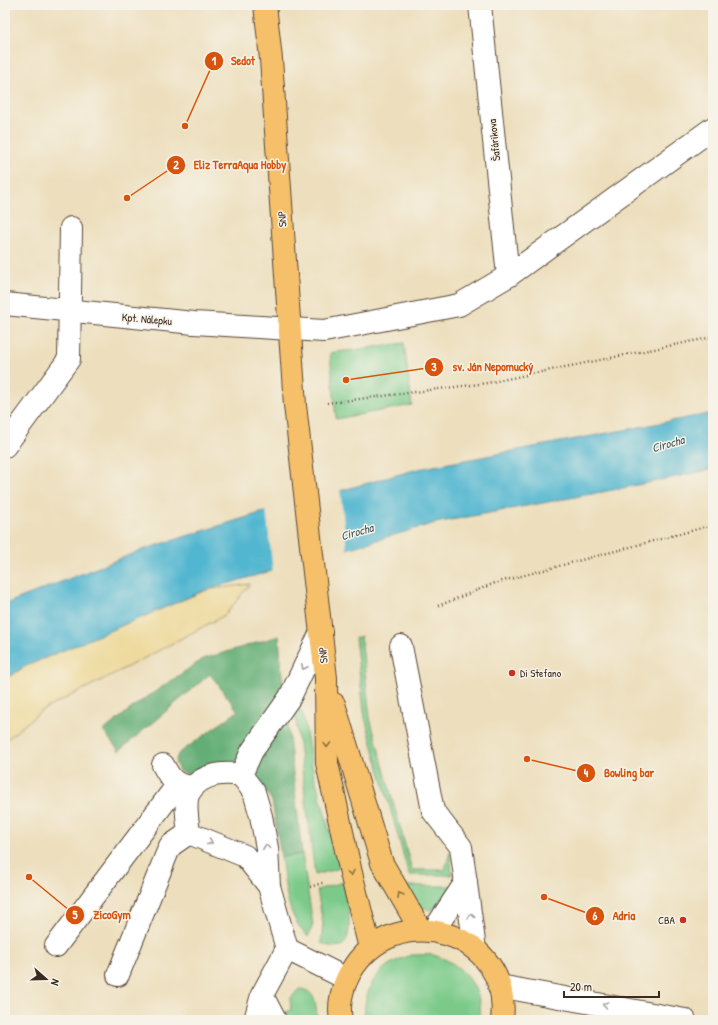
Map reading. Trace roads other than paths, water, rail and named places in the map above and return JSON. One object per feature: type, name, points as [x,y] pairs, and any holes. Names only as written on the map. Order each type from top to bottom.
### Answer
[{"type":"main road","name":"SNP","points":[[265,5],[272,66],[289,328],[298,432],[326,678]]},
{"type":"main road","points":[[326,678],[382,863],[427,930]]},
{"type":"main road","points":[[326,678],[327,763],[351,873],[370,948]]},
{"type":"main road","points":[[341,1020],[341,997],[347,979],[356,962],[370,948],[393,934],[427,930],[449,934],[475,949],[485,960],[493,972],[499,986],[502,1000],[502,1020]]},
{"type":"street","name":"Šafárikova","points":[[480,5],[508,276]]},
{"type":"street","points":[[289,328],[324,331],[459,305],[508,276],[713,128]]},
{"type":"street","points":[[5,446],[69,359],[71,228]]},
{"type":"street","name":"Kpt. Nálepku","points":[[5,304],[70,312],[194,323],[289,328]]},
{"type":"street","points":[[241,775],[252,751],[290,697],[321,632]]},
{"type":"street","points":[[401,646],[433,811],[461,847],[475,949]]},
{"type":"street","points":[[163,765],[169,776],[186,786],[189,793],[187,806],[189,833]]},
{"type":"street","points":[[56,946],[186,786],[206,776],[229,773],[241,775],[254,792],[261,816],[267,848],[269,886],[287,949],[262,995],[255,1020]]},
{"type":"street","points":[[189,833],[245,856],[269,886]]},
{"type":"street","points":[[118,975],[170,846],[189,833]]},
{"type":"street","points":[[427,930],[466,882]]},
{"type":"street","points":[[287,949],[347,979]]},
{"type":"street","points":[[499,986],[685,1020]]},
{"type":"street","points":[[262,995],[275,1020]]},
{"type":"water","name":"Cirocha","points":[[713,413],[713,469],[618,489],[435,523],[206,590],[26,666],[5,679],[5,604],[142,550],[257,514],[418,469]]},
{"type":"place","name":"Sedot","points":[[185,126]]},
{"type":"place","name":"Eliz TerraAqua Hobby","points":[[127,198]]},
{"type":"place","name":"sv. Ján Nepomucký","points":[[346,380]]},
{"type":"place","name":"Di Stefano","points":[[512,673]]},
{"type":"place","name":"Bowling bar","points":[[527,759]]},
{"type":"place","name":"ZicoGym","points":[[29,877]]},
{"type":"place","name":"Adria","points":[[544,897]]},
{"type":"place","name":"CBA","points":[[683,920]]}]
